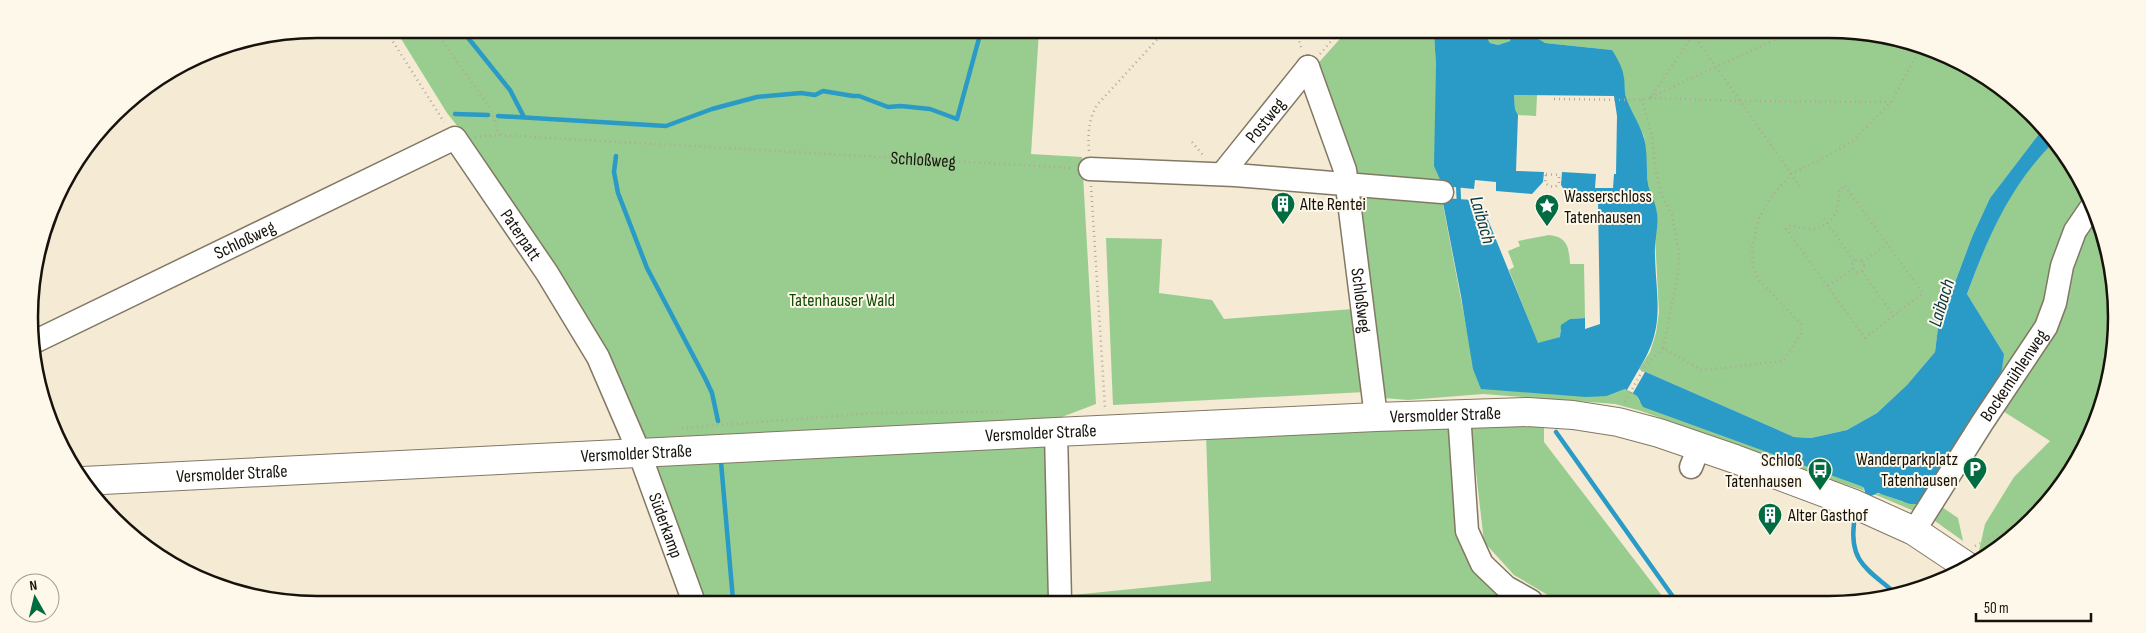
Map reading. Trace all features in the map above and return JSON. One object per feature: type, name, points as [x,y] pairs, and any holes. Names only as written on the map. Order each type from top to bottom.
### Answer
[{"type":"main road","name":"Versmolder Straße","points":[[91,481],[1056,432],[1459,413],[1528,412],[1573,414],[1618,422],[1659,433],[1695,457],[1852,503],[1971,557]]},
{"type":"street","points":[[1308,67],[1346,170],[1348,185]]},
{"type":"street","name":"Postweg","points":[[1222,174],[1308,67]]},
{"type":"street","name":"Schloßweg","points":[[39,340],[454,138]]},
{"type":"street","name":"Paterpatt","points":[[454,138],[546,274],[598,356],[639,452]]},
{"type":"street","points":[[1090,169],[1222,174],[1442,192]]},
{"type":"street","name":"Schloßweg","points":[[1348,185],[1376,417]]},
{"type":"street","name":"Bockemühlenweg","points":[[1914,531],[1982,423],[2046,327],[2055,302],[2065,257],[2075,231],[2088,212]]},
{"type":"street","points":[[1459,413],[1467,531],[1482,564],[1506,586],[1523,596]]},
{"type":"street","points":[[1056,432],[1060,596]]},
{"type":"street","name":"Süderkamp","points":[[639,452],[692,596]]},
{"type":"path","points":[[391,38],[454,138]]},
{"type":"path","name":"Schloßweg","points":[[440,38],[490,108],[499,135],[1090,169]]},
{"type":"path","points":[[1105,410],[1088,130],[1090,117],[1097,105],[1158,38]]},
{"type":"path","points":[[1308,67],[1334,38]]},
{"type":"path","points":[[1650,98],[1691,38]]},
{"type":"path","points":[[1697,38],[1801,188]]},
{"type":"path","points":[[1650,98],[1778,38]]},
{"type":"path","points":[[1664,348],[1701,370],[1783,361],[1802,332],[1801,324],[1758,279],[1753,265],[1754,233],[1764,207],[1780,185],[1791,174],[1833,154],[1855,139],[1891,102],[1918,52]]},
{"type":"path","points":[[1554,99],[1634,100],[1650,98],[1740,101],[1891,102]]},
{"type":"path","points":[[1630,392],[1642,370],[1664,348],[1678,274],[1679,254],[1672,215],[1661,194],[1652,136],[1642,99]]},
{"type":"path","points":[[1553,173],[1559,175],[1559,184],[1556,187],[1545,183],[1546,174],[1553,173]]},
{"type":"path","points":[[1845,186],[1923,293],[1865,338],[1786,228],[1791,225],[1801,229],[1812,229],[1827,223],[1837,211],[1840,201],[1839,190],[1845,186]]},
{"type":"path","points":[[1824,219],[1854,261]]},
{"type":"path","points":[[1863,262],[1887,244]]},
{"type":"path","points":[[1854,261],[1858,259],[1863,262],[1865,266],[1862,271]]},
{"type":"path","points":[[1853,269],[1852,264],[1854,261]]},
{"type":"path","points":[[1828,286],[1853,269]]},
{"type":"path","points":[[1853,269],[1856,272],[1862,271]]},
{"type":"path","points":[[1862,271],[1894,316]]},
{"type":"green space","name":"Tatenhauser Wald","points":[[401,38],[1039,38],[1031,154],[1082,157],[1096,404],[1046,423],[1053,596],[699,596],[640,437],[481,156],[447,113]]},
{"type":"green space","points":[[1341,38],[1434,38],[1443,186],[1442,200],[1468,336],[1547,394],[1607,396],[1625,389],[1637,396],[1639,401],[1862,486],[1865,491],[1762,456],[1752,450],[1641,411],[1615,404],[1483,394],[1408,400],[1383,398],[1314,68]]},
{"type":"green space","points":[[1487,38],[1511,38],[1510,41],[1498,45],[1490,43]]},
{"type":"green space","points":[[1532,38],[1848,38],[1884,43],[1919,52],[1969,75],[1999,95],[2027,119],[2039,133],[1990,198],[1972,237],[1938,328],[1935,352],[1907,385],[1877,413],[1847,430],[1811,438],[1794,437],[1639,369],[1650,352],[1656,333],[1659,312],[1655,237],[1657,211],[1651,198],[1648,184],[1644,136],[1630,110],[1624,90],[1624,78],[1612,50],[1545,43]]},
{"type":"green space","points":[[1514,95],[1537,95],[1536,116],[1518,115],[1515,109]]},
{"type":"green space","points":[[2050,146],[2080,193],[2094,227],[2103,262],[2108,298],[2106,353],[2094,406],[2080,440],[2061,472],[2027,514],[1999,538],[1980,551],[1985,524],[2014,477],[2050,441],[1990,403],[1914,511],[1874,494],[1882,494],[1903,502],[2004,354],[1967,294],[1992,232],[2012,194]]},
{"type":"green space","points":[[1549,235],[1564,241],[1568,248],[1570,264],[1584,264],[1585,318],[1570,319],[1560,330],[1560,337],[1538,344],[1509,270],[1514,267],[1508,251],[1520,246],[1518,241]]},
{"type":"green space","points":[[1106,238],[1162,239],[1159,293],[1212,300],[1224,319],[1353,309],[1365,392],[1113,405]]},
{"type":"green space","name":"Tatenhauser Wald","points":[[1440,425],[1454,429],[1477,570],[1500,596],[1063,596],[1211,581],[1206,434]]},
{"type":"green space","points":[[1544,425],[1544,442],[1662,596],[1550,596],[1514,575],[1484,542],[1471,428]]},
{"type":"green space","points":[[1936,503],[1958,518],[1963,541],[1928,516]]},
{"type":"water","points":[[1434,38],[1487,38],[1490,43],[1498,45],[1510,41],[1511,38],[1527,38],[1545,43],[1612,50],[1622,71],[1626,97],[1645,140],[1648,184],[1657,218],[1655,250],[1658,313],[1653,340],[1639,369],[1794,437],[1811,438],[1847,430],[1877,413],[1907,385],[1935,352],[1938,328],[1972,237],[1990,198],[2039,133],[2050,146],[2025,176],[2002,213],[1983,252],[1967,294],[2004,354],[2001,376],[1918,504],[1910,504],[1878,493],[1869,497],[1866,496],[1864,488],[1861,486],[1643,407],[1637,396],[1625,389],[1607,396],[1586,397],[1481,389],[1473,369],[1442,198],[1473,200],[1472,209],[1484,210],[1538,343],[1560,337],[1561,325],[1570,319],[1585,318],[1585,329],[1600,324],[1598,201],[1569,197],[1561,185],[1562,172],[1596,174],[1595,188],[1613,188],[1614,174],[1616,174],[1617,116],[1614,96],[1514,95],[1515,109],[1518,115],[1516,171],[1544,172],[1543,182],[1532,194],[1496,191],[1496,182],[1475,180],[1474,189],[1443,186],[1434,166],[1436,66]]},
{"type":"pier","points":[[1639,369],[1645,372],[1633,393],[1627,390]]},
{"type":"waterway","points":[[468,38],[510,90],[524,117]]},
{"type":"waterway","points":[[498,116],[666,126],[712,109],[757,97],[801,93],[815,95],[823,91],[859,96],[888,107],[901,106],[930,109],[957,119],[979,38]]},
{"type":"waterway","points":[[455,114],[488,115]]},
{"type":"waterway","points":[[616,156],[614,172],[618,193],[647,268],[712,393],[718,421]]},
{"type":"waterway","name":"Laibach","points":[[1458,181],[1459,204]]},
{"type":"waterway","name":"Laibach","points":[[1556,432],[1672,596]]},
{"type":"waterway","points":[[721,462],[733,596]]},
{"type":"waterway","name":"Laibach","points":[[1854,523],[1853,537],[1858,557],[1869,571],[1890,589]]},
{"type":"place","name":"Alte Rentei","points":[[1283,225]]},
{"type":"place","name":"Wasserschloss Tatenhausen","points":[[1547,227]]},
{"type":"place","name":"Wanderparkplatz Tatenhausen","points":[[1975,490]]},
{"type":"place","name":"Schloß Tatenhausen","points":[[1820,491]]},
{"type":"place","name":"Alter Gasthof","points":[[1770,536]]}]
